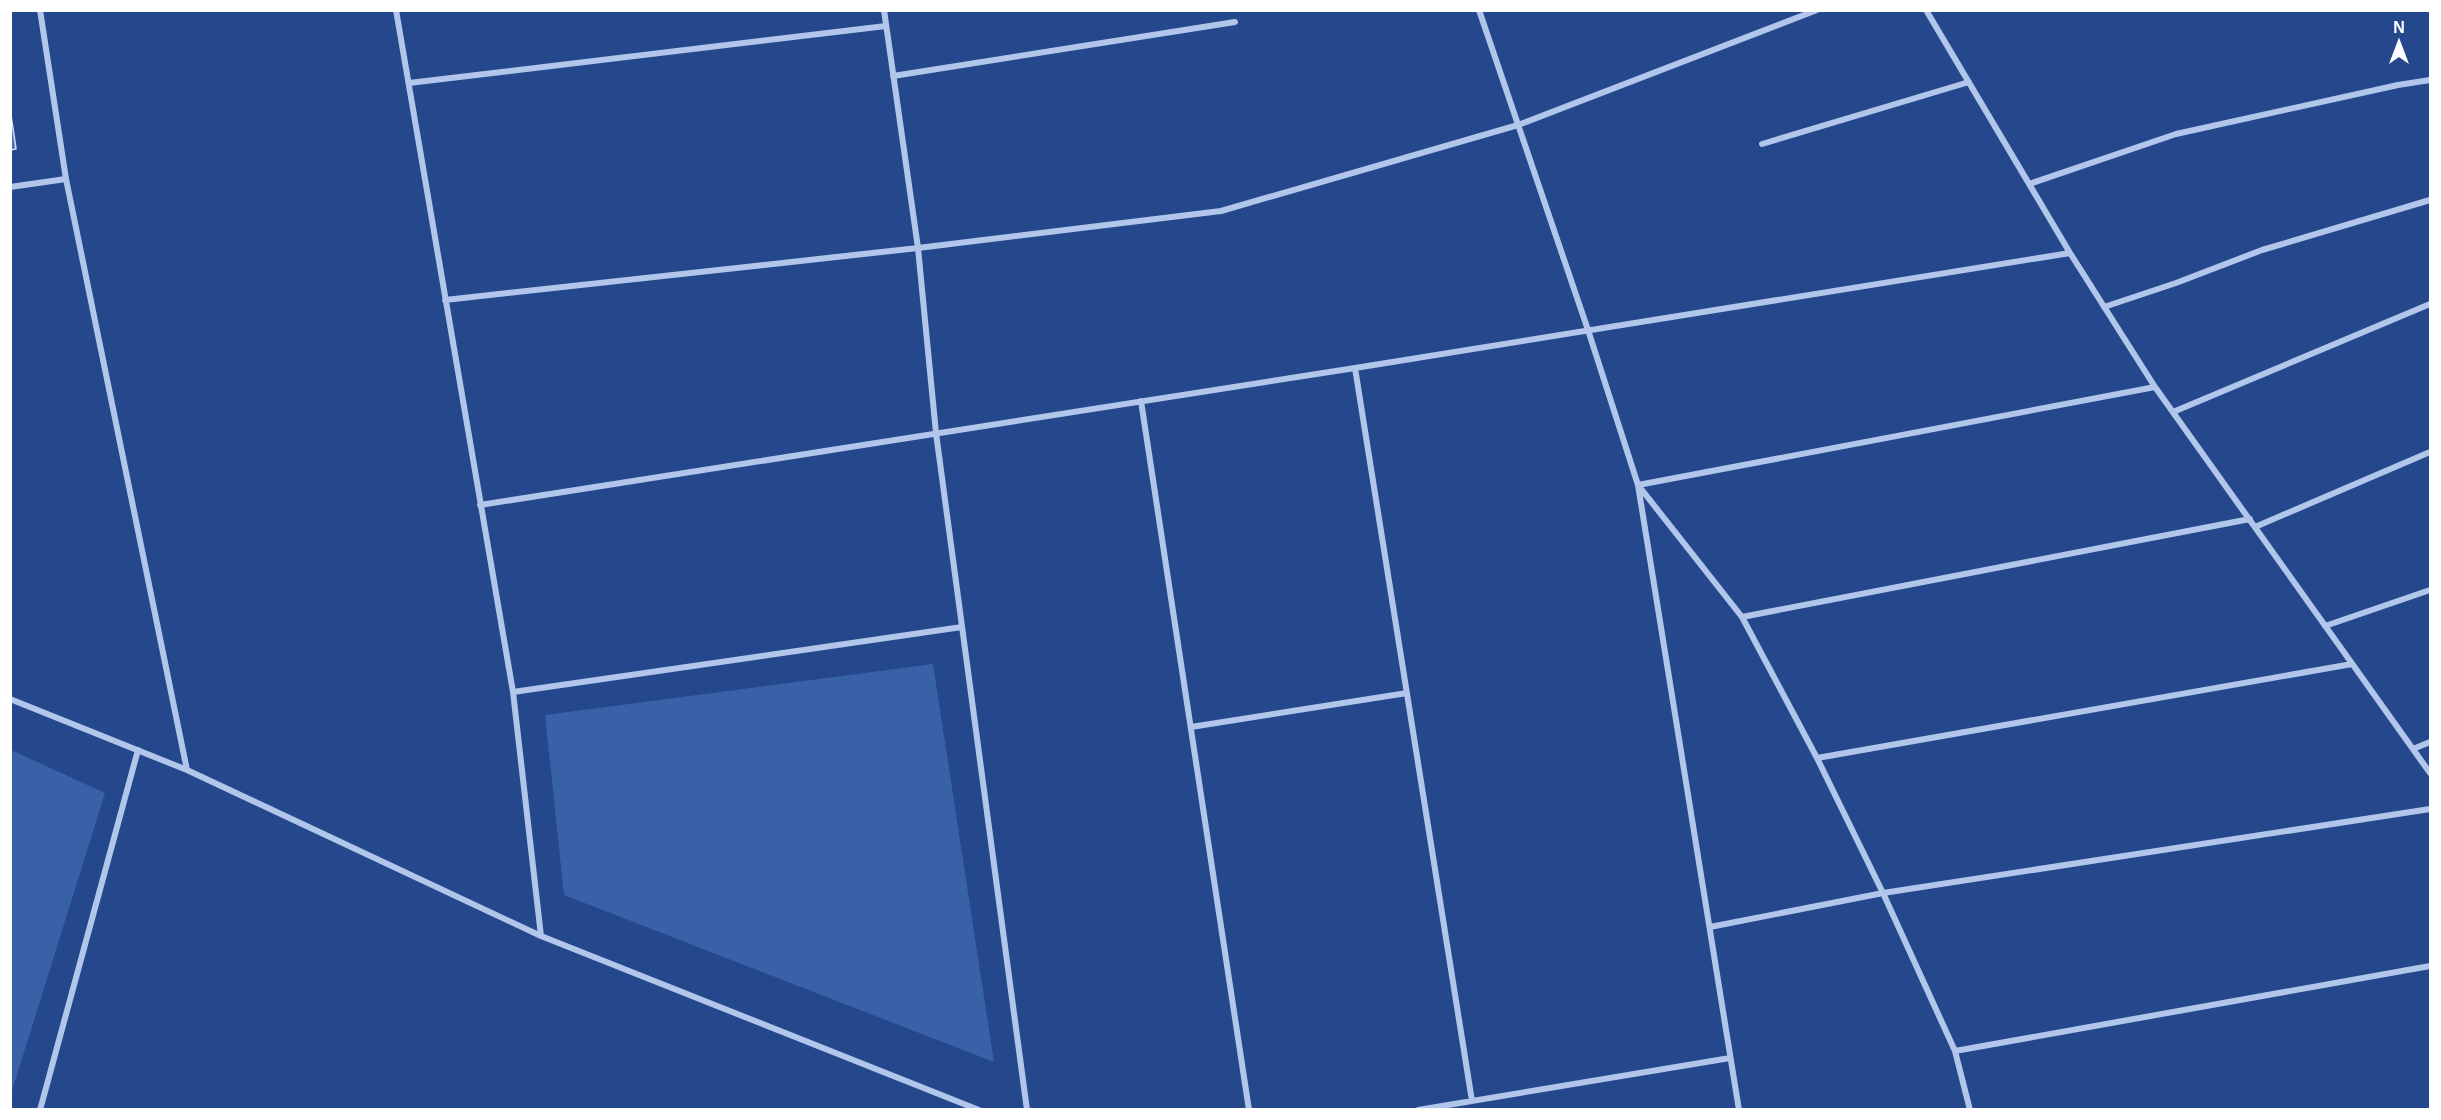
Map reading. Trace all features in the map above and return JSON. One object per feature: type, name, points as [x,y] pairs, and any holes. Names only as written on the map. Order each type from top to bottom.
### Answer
[{"type":"street","points":[[40,10],[66,179],[187,770]]},
{"type":"street","points":[[396,10],[513,692],[541,936]]},
{"type":"street","points":[[884,10],[918,248],[936,433],[1027,1110]]},
{"type":"street","points":[[1479,10],[1638,485],[1739,1110]]},
{"type":"street","points":[[445,300],[918,248],[1221,211],[1518,125],[1817,10]]},
{"type":"street","points":[[1926,10],[2070,253],[2155,387],[2430,773]]},
{"type":"street","points":[[893,76],[1235,22]]},
{"type":"street","points":[[409,83],[886,26]]},
{"type":"street","points":[[2029,184],[2176,134],[2430,80]]},
{"type":"street","points":[[1762,144],[1969,82]]},
{"type":"street","points":[[10,188],[66,179]]},
{"type":"street","points":[[2104,307],[2176,283],[2262,250],[2430,200]]},
{"type":"street","points":[[480,505],[2070,253]]},
{"type":"street","points":[[2174,412],[2430,304]]},
{"type":"street","points":[[1355,368],[1472,1101]]},
{"type":"street","points":[[1638,485],[2155,387]]},
{"type":"street","points":[[1141,401],[1250,1110]]},
{"type":"street","points":[[2255,527],[2430,452]]},
{"type":"street","points":[[1638,485],[1742,617],[1817,758],[1955,1051],[1970,1110]]},
{"type":"street","points":[[1742,617],[2250,519]]},
{"type":"street","points":[[2325,626],[2430,590]]},
{"type":"street","points":[[513,692],[962,627]]},
{"type":"street","points":[[1817,758],[2352,664]]},
{"type":"street","points":[[1191,727],[1407,693]]},
{"type":"street","points":[[10,699],[187,770],[541,936],[979,1110]]},
{"type":"street","points":[[2413,749],[2430,742]]},
{"type":"street","points":[[40,1110],[138,750]]},
{"type":"street","points":[[1710,927],[1883,894],[2430,809]]},
{"type":"street","points":[[1955,1051],[2430,966]]},
{"type":"street","points":[[1418,1110],[1731,1058]]},
{"type":"shaded area","points":[[933,664],[994,1062],[564,895],[545,715]]},
{"type":"shaded area","points":[[11,750],[105,793],[11,1094]]},
{"type":"building","points":[[10,108],[16,149],[10,150]]}]
